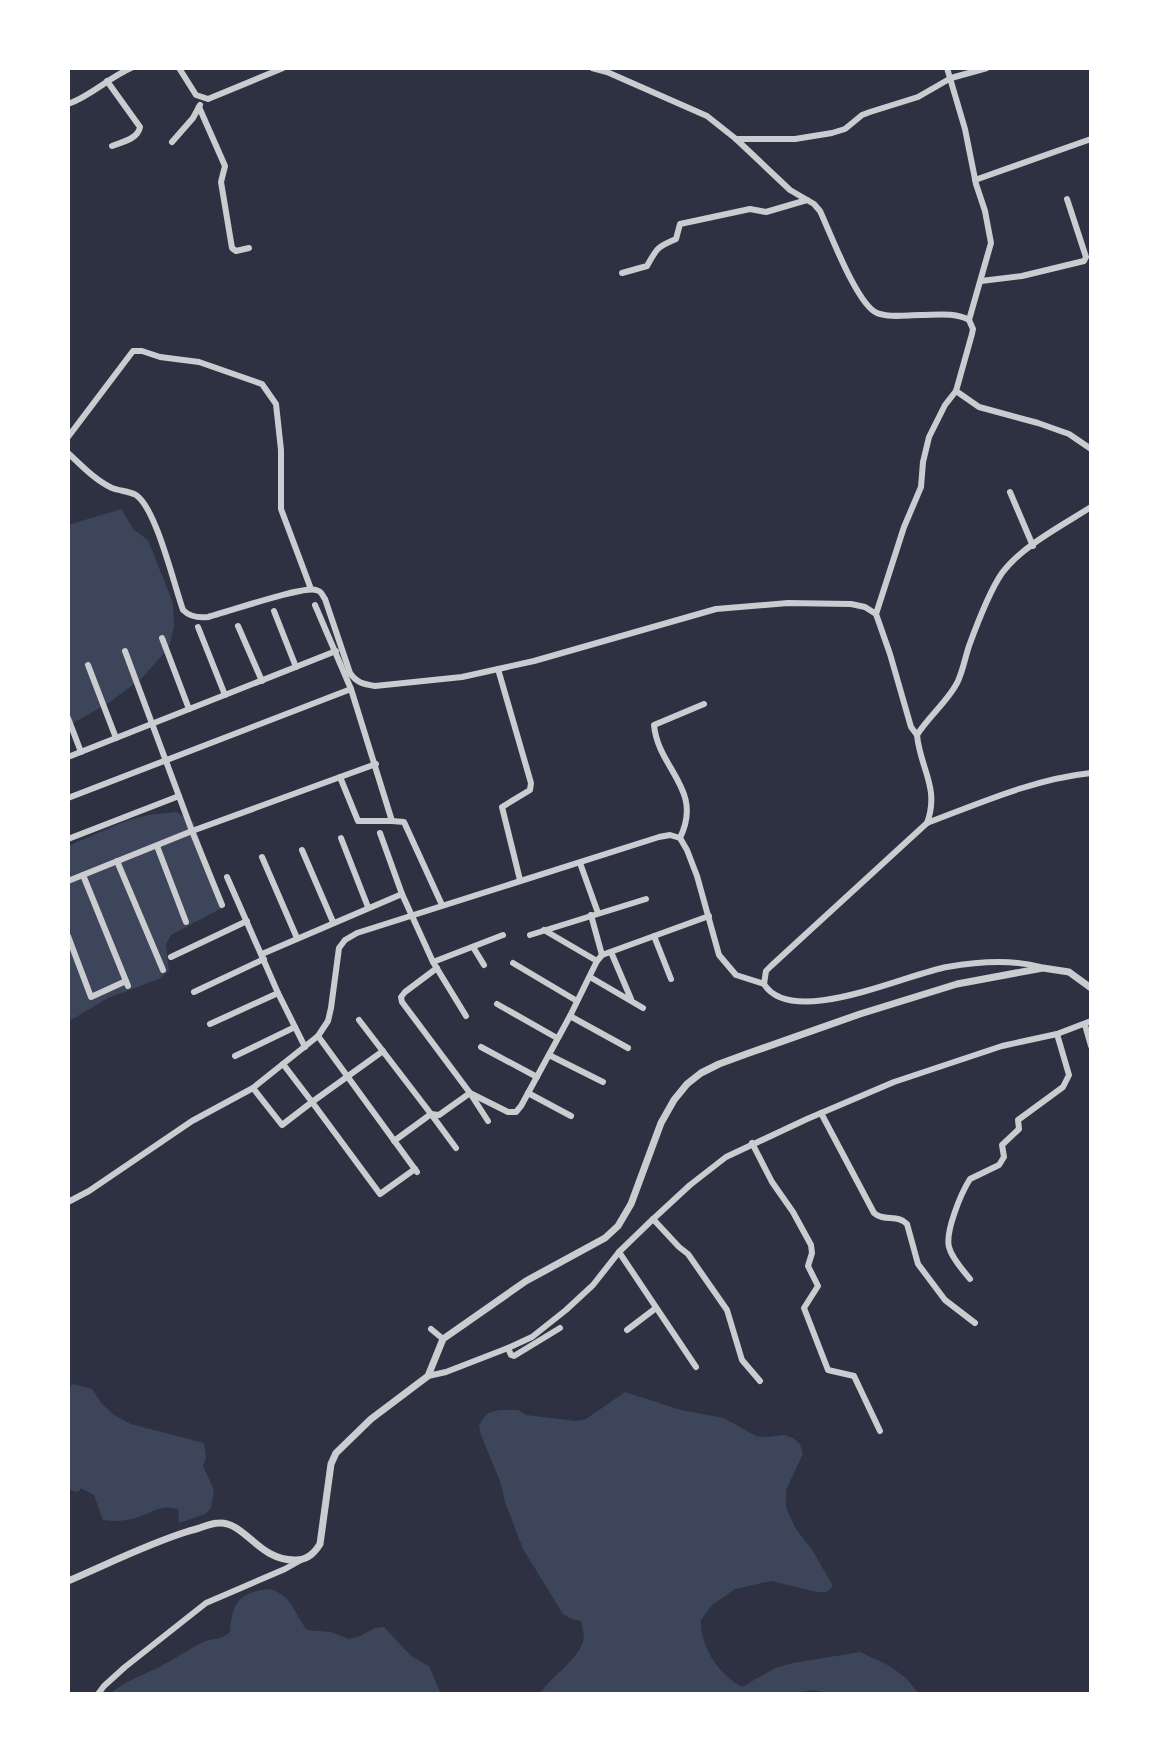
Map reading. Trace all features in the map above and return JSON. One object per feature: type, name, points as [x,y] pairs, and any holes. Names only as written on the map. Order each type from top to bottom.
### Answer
[{"type":"street","points":[[68,104],[81,100],[131,68]]},
{"type":"street","points":[[179,68],[192,89],[208,99],[283,68]]},
{"type":"street","points":[[592,68],[707,116],[790,190],[814,204],[868,308],[881,314],[962,316],[969,320],[973,329],[956,391],[929,437],[921,487],[904,527],[876,614],[911,727],[917,735],[932,796],[927,823]]},
{"type":"street","points":[[947,68],[965,129],[991,243],[969,320]]},
{"type":"street","points":[[736,139],[795,139],[832,133],[845,129],[862,115],[918,97],[951,78],[987,68]]},
{"type":"street","points":[[107,81],[140,127],[136,136],[112,146]]},
{"type":"street","points":[[172,142],[193,118],[203,98]]},
{"type":"street","points":[[199,107],[225,166],[221,179],[232,248],[236,251],[249,248]]},
{"type":"street","points":[[975,180],[1091,139]]},
{"type":"street","points":[[981,281],[1022,276],[1084,261],[1086,257],[1067,199]]},
{"type":"street","points":[[622,273],[647,266],[655,250],[676,239],[681,224],[750,209],[766,212],[807,200]]},
{"type":"street","points":[[68,437],[133,351],[199,362],[262,384],[276,404],[281,450],[281,509],[311,589]]},
{"type":"street","points":[[956,391],[979,407],[1069,434],[1091,449]]},
{"type":"street","points":[[68,453],[96,479],[132,493],[146,504],[183,610],[188,614],[208,617],[285,594],[311,589],[318,591],[325,599],[392,821]]},
{"type":"street","points":[[1010,492],[1033,546]]},
{"type":"street","points":[[917,735],[957,682],[973,636],[1003,572],[1014,560],[1091,507]]},
{"type":"street","points":[[315,605],[350,673],[364,684],[375,686],[462,677],[534,661],[716,609],[788,603],[851,604],[865,607],[876,614]]},
{"type":"street","points":[[274,611],[296,667]]},
{"type":"street","points":[[238,626],[262,681]]},
{"type":"street","points":[[198,627],[225,695]]},
{"type":"street","points":[[162,638],[189,709]]},
{"type":"street","points":[[68,757],[338,650]]},
{"type":"street","points":[[125,651],[222,905]]},
{"type":"street","points":[[88,665],[116,738]]},
{"type":"street","points":[[498,669],[531,783],[530,790],[502,807],[520,880]]},
{"type":"street","points":[[68,798],[351,689]]},
{"type":"street","points":[[680,838],[686,826],[685,794],[654,728],[658,722],[704,704]]},
{"type":"street","points":[[68,718],[81,752]]},
{"type":"street","points":[[68,881],[192,831],[376,764]]},
{"type":"street","points":[[1091,773],[1015,790],[927,823],[771,966],[766,971],[764,984],[777,997],[804,1002],[831,1000],[945,967],[991,963],[1029,964],[1069,972],[1091,988]]},
{"type":"street","points":[[340,777],[358,821],[404,822],[442,905]]},
{"type":"street","points":[[68,839],[179,796]]},
{"type":"street","points":[[380,833],[402,894],[435,965],[466,1016]]},
{"type":"street","points":[[68,1202],[192,1121],[253,1088],[318,1036],[328,1021],[339,948],[345,940],[357,933],[520,880],[659,837],[670,835],[680,838],[692,863],[719,955],[736,975],[764,984]]},
{"type":"street","points":[[341,838],[368,907]]},
{"type":"street","points":[[157,846],[186,922]]},
{"type":"street","points":[[302,850],[333,922]]},
{"type":"street","points":[[262,857],[297,938]]},
{"type":"street","points":[[117,861],[163,970]]},
{"type":"street","points":[[580,863],[594,914],[600,958]]},
{"type":"street","points":[[68,936],[91,997],[127,984],[83,875]]},
{"type":"street","points":[[227,877],[305,1047]]},
{"type":"street","points":[[194,992],[297,938],[402,894]]},
{"type":"street","points":[[530,935],[646,899]]},
{"type":"street","points":[[470,1093],[508,1112],[516,1112],[600,958],[709,916]]},
{"type":"street","points":[[171,957],[247,921]]},
{"type":"street","points":[[544,930],[600,958]]},
{"type":"street","points":[[488,1121],[401,997],[435,965],[503,935]]},
{"type":"street","points":[[654,936],[671,979]]},
{"type":"street","points":[[473,947],[484,965]]},
{"type":"street","points":[[611,952],[631,999]]},
{"type":"street","points":[[513,963],[577,1001]]},
{"type":"street","points":[[428,1376],[443,1339],[526,1281],[605,1238],[618,1226],[631,1204],[661,1123],[674,1100],[701,1073],[860,1014],[943,989],[1043,968]]},
{"type":"street","points":[[590,977],[643,1008]]},
{"type":"street","points":[[210,1024],[278,993]]},
{"type":"street","points":[[497,1004],[557,1038]]},
{"type":"street","points":[[570,1016],[628,1048]]},
{"type":"street","points":[[359,1020],[456,1148]]},
{"type":"street","points":[[98,1694],[125,1667],[206,1603],[315,1552],[320,1544],[331,1464],[336,1453],[371,1419],[428,1376],[508,1348],[514,1356],[593,1285],[619,1252],[653,1219],[726,1157],[894,1082],[1002,1046],[1057,1034],[1088,1023],[1091,1046]]},
{"type":"street","points":[[235,1056],[295,1027]]},
{"type":"street","points":[[970,1279],[952,1255],[948,1234],[970,1179],[999,1165],[1004,1157],[1002,1145],[1019,1129],[1018,1120],[1047,1101],[1067,1081],[1069,1075],[1057,1034]]},
{"type":"street","points":[[283,1064],[380,1194],[416,1170],[318,1036]]},
{"type":"street","points":[[481,1047],[537,1077]]},
{"type":"street","points":[[253,1088],[282,1125],[383,1051]]},
{"type":"street","points":[[549,1055],[603,1082]]},
{"type":"street","points":[[394,1141],[431,1114],[439,1115],[470,1093]]},
{"type":"street","points":[[528,1093],[571,1116]]},
{"type":"street","points":[[821,1113],[874,1213],[879,1217],[905,1221],[918,1264],[945,1300],[975,1323]]},
{"type":"street","points":[[752,1143],[811,1245],[808,1266],[818,1286],[804,1308],[827,1368],[833,1373],[854,1376],[880,1431]]},
{"type":"street","points":[[653,1219],[688,1254],[727,1310],[742,1360],[760,1381]]},
{"type":"street","points":[[619,1252],[696,1367]]},
{"type":"street","points":[[627,1330],[656,1308]]},
{"type":"street","points":[[534,1340],[560,1328]]},
{"type":"street","points":[[431,1329],[443,1339]]},
{"type":"street","points":[[68,1581],[136,1550],[219,1523],[236,1528],[273,1557],[301,1560]]},
{"type":"shaded area","points":[[121,509],[134,530],[148,540],[173,603],[174,626],[170,644],[142,678],[110,702],[68,726],[68,525]]},
{"type":"shaded area","points":[[176,812],[194,822],[222,908],[171,935],[166,944],[169,971],[159,979],[108,998],[68,1022],[68,846],[128,820]]},
{"type":"shaded area","points":[[73,1384],[92,1389],[114,1415],[131,1424],[204,1443],[206,1458],[203,1466],[214,1490],[211,1508],[205,1514],[179,1523],[178,1509],[166,1507],[130,1519],[107,1521],[103,1520],[94,1495],[81,1488],[78,1492],[69,1490],[68,1387]]},
{"type":"shaded area","points":[[625,1392],[681,1410],[724,1418],[756,1436],[784,1435],[800,1444],[803,1454],[786,1490],[786,1508],[833,1586],[827,1592],[817,1592],[771,1581],[735,1589],[712,1605],[701,1620],[702,1630],[707,1650],[719,1668],[742,1687],[775,1668],[860,1652],[890,1666],[906,1678],[919,1694],[832,1694],[813,1690],[792,1694],[540,1694],[580,1649],[584,1636],[581,1621],[563,1614],[523,1549],[479,1426],[490,1412],[500,1410],[518,1410],[526,1415],[576,1421],[586,1419]]},
{"type":"shaded area","points":[[269,1589],[287,1600],[307,1630],[331,1632],[349,1639],[384,1627],[411,1656],[429,1666],[441,1694],[110,1694],[201,1643],[226,1635],[230,1632],[235,1606],[239,1601],[251,1593]]}]
